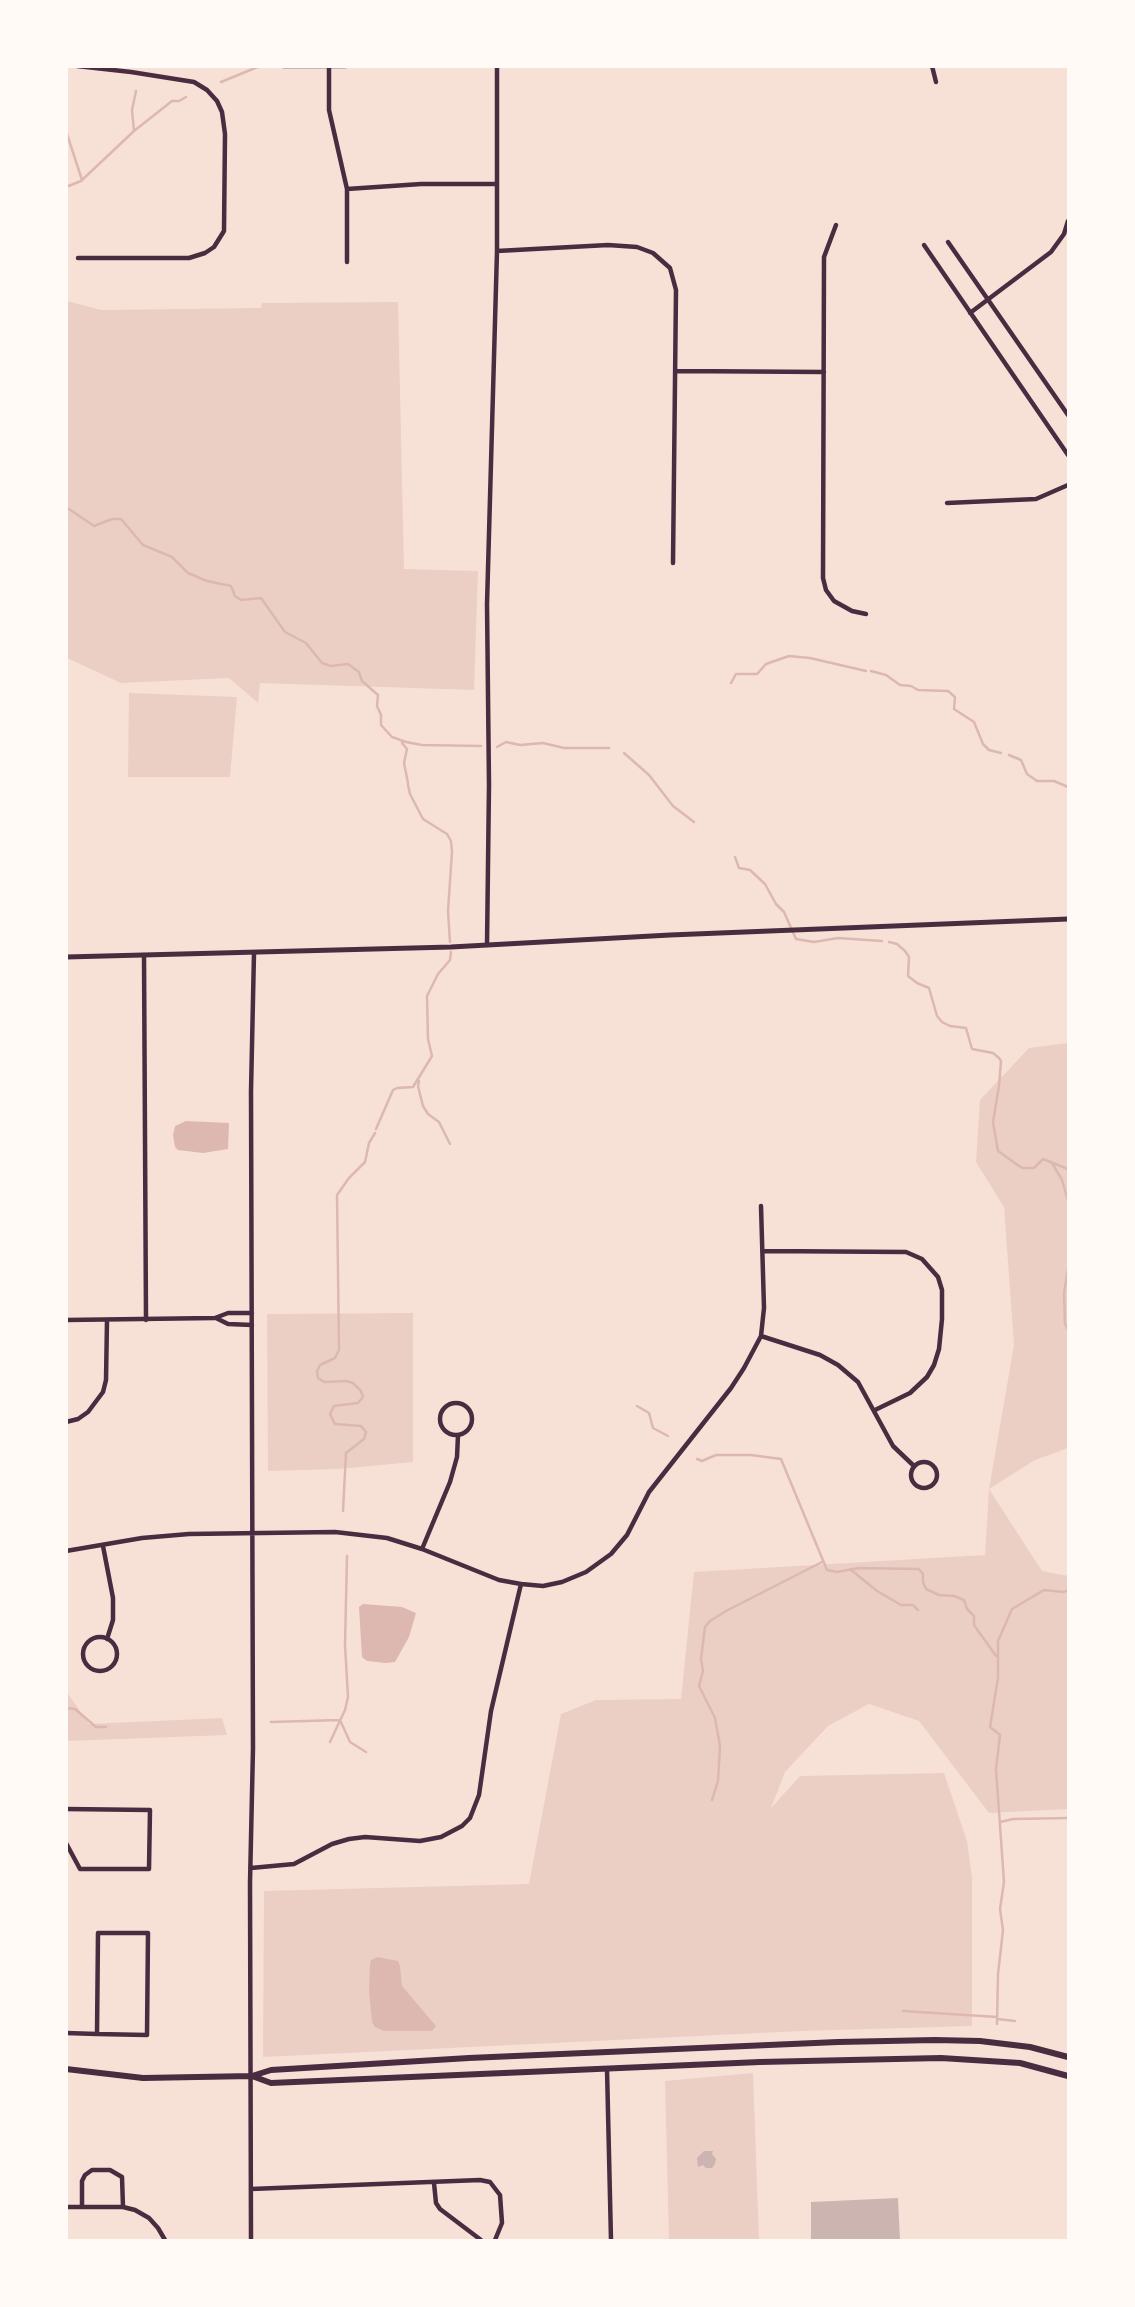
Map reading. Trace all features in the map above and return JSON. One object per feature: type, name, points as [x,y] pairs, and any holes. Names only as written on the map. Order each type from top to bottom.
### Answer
[{"type":"main road","points":[[66,2070],[143,2078],[252,2076],[271,2070],[375,2063],[852,2042],[980,2041],[1030,2047],[1069,2057]]},
{"type":"main road","points":[[252,2076],[271,2083],[843,2060],[978,2059],[1020,2063],[1069,2076]]},
{"type":"street","points":[[77,66],[131,69],[194,82],[207,90],[217,102],[222,112],[225,134],[224,231],[219,242],[209,251],[189,258],[78,258]]},
{"type":"street","points":[[283,66],[346,66]]},
{"type":"street","points":[[487,945],[487,587],[497,251],[497,66]]},
{"type":"street","points":[[932,66],[936,82]]},
{"type":"street","points":[[329,67],[330,110],[347,189],[347,262]]},
{"type":"street","points":[[347,189],[421,184],[496,184]]},
{"type":"street","points":[[970,313],[1051,252],[1064,234],[1069,221]]},
{"type":"street","points":[[836,225],[824,257],[823,578],[826,590],[834,601],[852,611],[866,614]]},
{"type":"street","points":[[948,242],[1069,415]]},
{"type":"street","points":[[497,251],[624,245],[653,253],[670,268],[675,281],[676,371],[673,563]]},
{"type":"street","points":[[924,245],[1069,455]]},
{"type":"street","points":[[676,371],[824,372]]},
{"type":"street","points":[[947,503],[1036,499],[1069,485]]},
{"type":"street","points":[[66,957],[487,945],[1069,919]]},
{"type":"street","points":[[251,2241],[251,1091],[254,953]]},
{"type":"street","points":[[144,955],[145,1320]]},
{"type":"street","points":[[66,1551],[142,1538],[189,1534],[335,1532],[387,1538],[499,1580],[521,1584],[543,1586],[586,1572],[611,1554],[627,1535],[649,1492],[744,1368],[761,1336],[764,1308],[761,1206]]},
{"type":"street","points":[[763,1251],[906,1252],[922,1259],[938,1277],[942,1290],[942,1319],[939,1349],[934,1365],[927,1377],[910,1393],[875,1410]]},
{"type":"street","points":[[66,1320],[215,1318],[228,1313],[252,1313]]},
{"type":"street","points":[[215,1318],[228,1324],[252,1325]]},
{"type":"street","points":[[66,1422],[78,1419],[88,1412],[103,1392],[106,1380],[107,1320]]},
{"type":"street","points":[[761,1336],[820,1355],[838,1365],[858,1382],[893,1446],[915,1466]]},
{"type":"street","points":[[454,1402],[466,1405],[473,1418],[469,1429],[458,1435],[445,1431],[439,1418],[445,1406],[454,1402]]},
{"type":"street","points":[[422,1549],[450,1482],[457,1457],[458,1435]]},
{"type":"street","points":[[923,1462],[932,1464],[937,1475],[934,1483],[925,1488],[916,1485],[911,1477],[915,1466],[923,1462]]},
{"type":"street","points":[[103,1546],[113,1598],[113,1620],[107,1639]]},
{"type":"street","points":[[251,1868],[294,1864],[332,1844],[349,1839],[365,1837],[419,1841],[441,1837],[462,1826],[470,1818],[478,1795],[491,1711],[521,1584]]},
{"type":"street","points":[[107,1639],[115,1646],[115,1661],[103,1671],[93,1669],[85,1661],[84,1650],[91,1641],[107,1639]]},
{"type":"street","points":[[66,1809],[150,1810],[149,1869],[80,1869],[66,1843]]},
{"type":"street","points":[[66,2033],[97,2034],[147,2035],[148,1933],[98,1933],[97,2034]]},
{"type":"street","points":[[607,2069],[611,2241]]},
{"type":"street","points":[[82,2207],[82,2181],[85,2175],[92,2171],[110,2170],[122,2177],[123,2207]]},
{"type":"street","points":[[251,2189],[473,2180],[490,2182],[500,2195],[501,2201],[502,2223],[495,2241]]},
{"type":"street","points":[[434,2183],[436,2203],[481,2241]]},
{"type":"street","points":[[66,2207],[123,2207],[149,2218],[159,2228],[165,2241]]},
{"type":"shaded area","points":[[67,301],[101,310],[261,308],[262,303],[398,302],[404,569],[478,571],[474,690],[260,683],[258,703],[229,678],[121,683],[67,658]]},
{"type":"shaded area","points":[[129,693],[237,697],[230,777],[128,777]]},
{"type":"shaded area","points":[[1068,1043],[1068,1448],[1035,1460],[989,1489],[1014,1345],[1004,1207],[976,1162],[980,1100],[1029,1048]]},
{"type":"shaded area","points":[[186,1121],[229,1123],[228,1149],[203,1153],[178,1150],[173,1135],[175,1126]]},
{"type":"shaded area","points":[[413,1313],[413,1462],[339,1469],[268,1471],[267,1314]]},
{"type":"shaded area","points":[[989,1489],[1042,1571],[1068,1576],[1068,1809],[989,1813],[919,1721],[869,1704],[828,1726],[785,1772],[771,1808],[800,1776],[944,1773],[967,1841],[972,1877],[972,2026],[802,2031],[263,2057],[264,1891],[529,1884],[561,1714],[596,1700],[681,1699],[694,1572],[985,1555]]},
{"type":"shaded area","points":[[363,1604],[402,1607],[416,1613],[409,1637],[395,1662],[367,1661],[362,1657],[359,1607]]},
{"type":"shaded area","points":[[66,1691],[89,1724],[222,1718],[227,1735],[67,1741]]},
{"type":"shaded area","points":[[378,1957],[398,1961],[402,1986],[436,2026],[432,2031],[384,2031],[375,2027],[372,2022],[369,1991],[370,1964],[371,1960]]},
{"type":"shaded area","points":[[753,2073],[759,2240],[669,2240],[665,2081]]},
{"type":"building","points":[[704,2151],[713,2151],[716,2159],[712,2168],[703,2165],[698,2167],[697,2158]]},
{"type":"building","points":[[898,2198],[900,2240],[811,2240],[811,2202]]},
{"type":"waterway","points":[[221,82],[260,66]]},
{"type":"waterway","points":[[134,131],[132,110],[136,91]]},
{"type":"waterway","points":[[66,187],[81,181],[134,131],[172,101],[186,97]]},
{"type":"waterway","points":[[66,131],[82,180]]},
{"type":"waterway","points":[[66,507],[94,526],[112,519],[121,519],[143,545],[172,557],[188,573],[207,581],[231,586],[235,596],[241,600],[261,598],[285,632],[306,643],[322,663],[331,666],[348,664],[359,672],[362,681],[378,695],[381,725],[392,737],[422,745],[481,746]]},
{"type":"waterway","points":[[731,683],[736,674],[757,674],[766,664],[789,656],[866,671]]},
{"type":"waterway","points":[[871,671],[886,675],[900,685],[918,690],[948,691],[955,697],[954,709],[974,722],[983,744],[989,750],[1001,753]]},
{"type":"waterway","points":[[497,747],[506,742],[520,745],[543,743],[564,748],[609,748]]},
{"type":"waterway","points":[[402,743],[407,749],[404,763],[408,783]]},
{"type":"waterway","points":[[624,753],[649,775],[673,806],[694,822]]},
{"type":"waterway","points":[[1009,755],[1021,760],[1027,774],[1037,781],[1054,781],[1068,787]]},
{"type":"waterway","points":[[408,785],[423,819],[447,834],[451,841],[448,911],[450,942]]},
{"type":"waterway","points":[[735,857],[739,868],[750,870],[765,884],[776,904],[784,912],[796,939],[814,942],[838,938],[882,941]]},
{"type":"waterway","points":[[889,942],[897,944],[909,957],[908,976],[929,988],[937,1016],[942,1022],[966,1028],[972,1049],[993,1053],[1001,1061],[993,1122],[998,1151],[1022,1168],[1034,1168],[1043,1159],[1068,1169]]},
{"type":"waterway","points":[[376,1129],[393,1090],[413,1087],[432,1056],[428,1039],[427,996],[438,974],[450,960],[451,952]]},
{"type":"waterway","points":[[419,1081],[423,1106],[428,1114],[439,1122],[450,1144]]},
{"type":"waterway","points":[[343,1511],[346,1453],[364,1439],[366,1432],[361,1426],[335,1424],[330,1414],[334,1406],[358,1403],[363,1397],[353,1383],[324,1382],[318,1378],[317,1371],[320,1365],[335,1358],[339,1350],[337,1195],[365,1162],[369,1143],[375,1133]]},
{"type":"waterway","points":[[1052,1163],[1062,1180],[1068,1201]]},
{"type":"waterway","points":[[1068,1269],[1064,1293],[1065,1324],[1068,1330]]},
{"type":"waterway","points":[[637,1406],[649,1413],[653,1428],[668,1436]]},
{"type":"waterway","points":[[697,1459],[702,1461],[716,1455],[751,1455],[781,1459],[827,1570],[837,1572],[859,1568],[919,1569],[923,1574],[926,1589],[939,1595],[964,1600],[967,1609],[974,1616],[974,1625],[996,1656]]},
{"type":"waterway","points":[[330,1742],[348,1697],[345,1645],[347,1556]]},
{"type":"waterway","points":[[712,1800],[718,1781],[720,1746],[715,1718],[699,1686],[703,1671],[701,1659],[705,1627],[726,1611],[822,1562]]},
{"type":"waterway","points":[[850,1569],[877,1591],[901,1605],[913,1605],[918,1610]]},
{"type":"waterway","points":[[997,2024],[998,1974],[1003,1930],[1000,1909],[1004,1882],[996,1769],[1000,1735],[990,1727],[998,1678],[998,1641],[1012,1609],[1044,1590],[1068,1590]]},
{"type":"waterway","points":[[66,1708],[75,1709],[96,1727],[106,1727]]},
{"type":"waterway","points":[[340,1720],[350,1742],[366,1752]]},
{"type":"waterway","points":[[271,1722],[340,1720]]},
{"type":"waterway","points":[[1000,1822],[1013,1819],[1068,1818]]},
{"type":"waterway","points":[[903,2011],[997,2017]]},
{"type":"waterway","points":[[997,2019],[1015,2021]]}]
